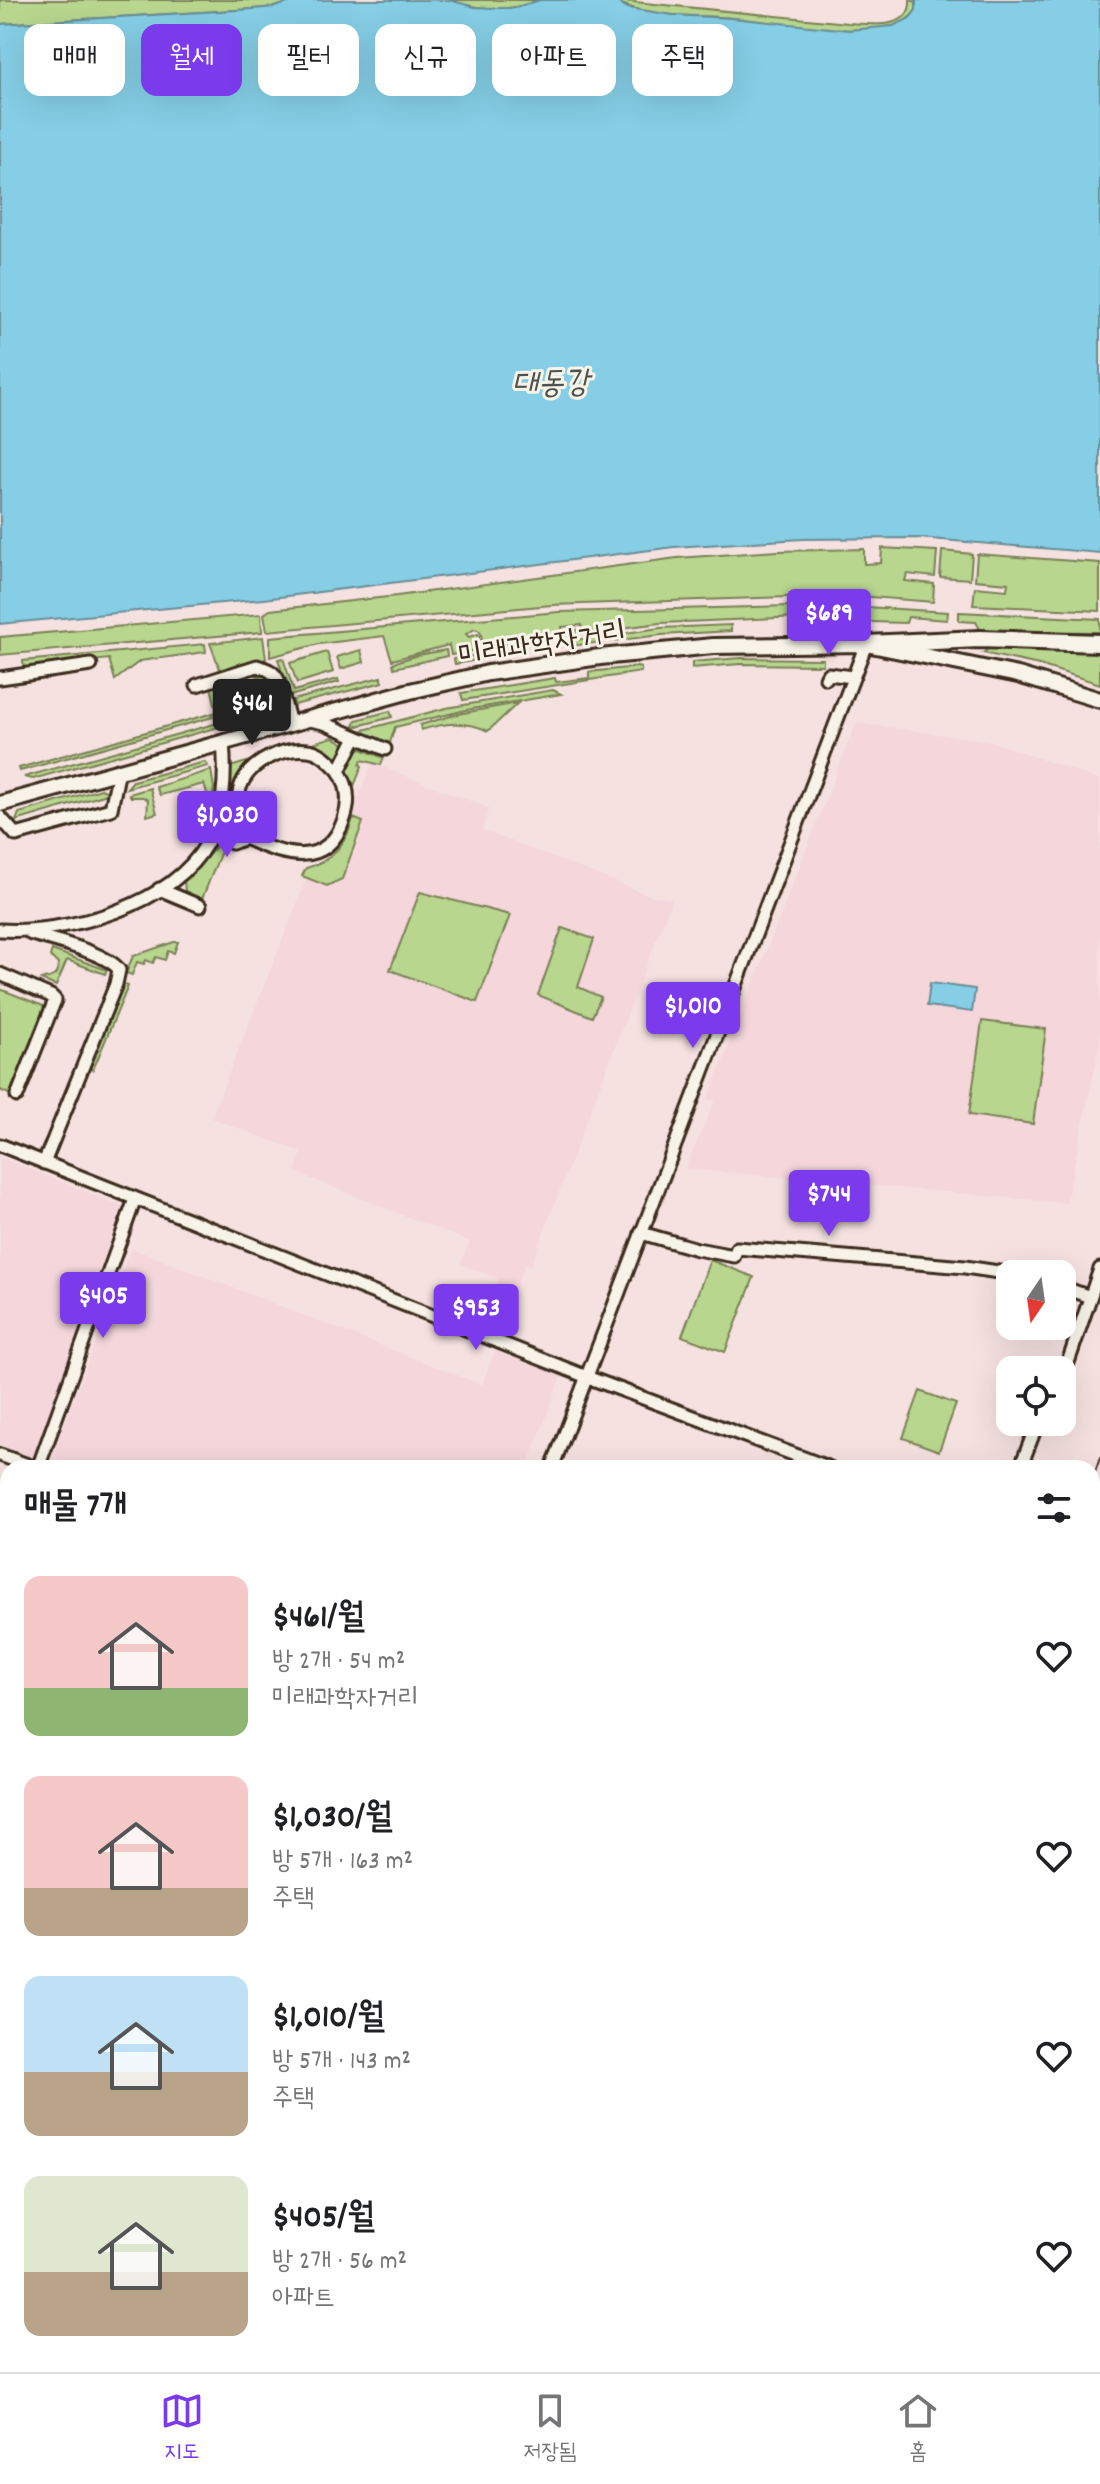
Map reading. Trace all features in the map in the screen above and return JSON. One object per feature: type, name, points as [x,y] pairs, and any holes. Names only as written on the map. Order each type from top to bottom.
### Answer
[{"type":"highway","points":[[866,644],[980,639],[1100,643]]},
{"type":"main road","name":"미래과학자거리","points":[[0,804],[223,741],[488,673],[600,657],[713,646],[866,644],[1018,675],[1100,700]]},
{"type":"street","points":[[555,1460],[866,644]]},
{"type":"street","points":[[0,678],[91,665]]},
{"type":"street","points":[[197,685],[257,666],[266,668],[277,676],[290,724]]},
{"type":"street","points":[[826,678],[828,674],[853,677]]},
{"type":"street","points":[[306,720],[324,723],[385,749]]},
{"type":"street","points":[[339,771],[356,737]]},
{"type":"street","points":[[0,930],[22,932],[64,927],[122,909],[159,889],[191,866],[211,833],[221,808],[224,790],[223,741]]},
{"type":"street","points":[[211,833],[232,843],[245,838],[268,849],[290,854],[311,854],[327,848],[340,832],[346,813],[348,791],[339,771],[324,757],[308,750],[280,755],[256,764],[240,789],[239,808],[245,838]]},
{"type":"street","points":[[0,817],[16,835],[111,809],[119,770]]},
{"type":"street","points":[[159,889],[200,906]]},
{"type":"street","points":[[22,932],[103,959],[119,970],[44,1163]]},
{"type":"street","points":[[0,974],[55,1000],[17,1096]]},
{"type":"street","points":[[0,1145],[587,1377],[809,1460]]},
{"type":"street","points":[[40,1460],[135,1199]]},
{"type":"street","points":[[641,1233],[734,1256],[737,1248],[996,1272]]},
{"type":"street","points":[[1070,1356],[1100,1269]]},
{"type":"street","points":[[1076,1292],[1090,1297]]},
{"type":"street","points":[[1023,1460],[1033,1436]]},
{"type":"shaded area","points":[[856,723],[990,741],[1100,780],[1100,1044],[1066,1203],[685,1169],[715,1101],[708,1099]]},
{"type":"shaded area","points":[[372,763],[489,808],[482,830],[649,895],[672,899],[531,1265],[525,1264],[497,1333],[480,1326],[498,1279],[460,1264],[470,1242],[295,1172],[302,1152],[211,1118],[310,871],[327,873]]},
{"type":"shaded area","points":[[0,1157],[122,1206],[32,1460],[0,1448]]},
{"type":"shaded area","points":[[131,1248],[482,1385],[495,1351],[562,1375],[530,1460],[51,1460]]},
{"type":"green space","points":[[0,0],[297,0],[275,7],[253,9],[0,24]]},
{"type":"green space","points":[[449,0],[540,0],[518,7],[495,9]]},
{"type":"green space","points":[[614,0],[877,24],[897,21],[909,10],[910,0],[917,2],[914,13],[900,24],[854,30],[672,15],[642,11]]},
{"type":"green space","points":[[882,548],[937,551],[935,577],[907,574],[905,581],[934,584],[933,602],[845,595],[552,605],[267,631],[264,614],[270,610],[677,558],[864,549],[864,564],[881,563]]},
{"type":"green space","points":[[942,551],[972,554],[970,579],[940,577]]},
{"type":"green space","points":[[977,554],[1100,563],[1100,611],[973,605],[975,587],[1007,590],[1008,583],[975,580]]},
{"type":"green space","points":[[826,605],[826,616],[660,623],[567,635],[567,632],[582,629],[581,625],[562,627],[563,635],[484,648],[480,631],[475,629],[466,634],[469,637],[478,634],[482,649],[451,655],[449,645],[392,660],[384,636],[319,644],[270,657],[270,637],[559,612]]},
{"type":"green space","points":[[832,605],[948,612],[947,620],[908,617],[906,623],[832,621]]},
{"type":"green space","points":[[959,612],[1100,619],[1100,632],[981,631],[976,622],[959,621]]},
{"type":"green space","points":[[261,614],[262,632],[0,655],[0,637]]},
{"type":"green space","points":[[731,625],[731,631],[661,635],[570,646],[569,641],[660,628]]},
{"type":"green space","points":[[263,637],[266,659],[221,672],[210,643]]},
{"type":"green space","points":[[205,644],[206,652],[140,661],[115,680],[109,659],[24,669],[23,661]]},
{"type":"green space","points":[[991,647],[1100,650],[1100,684],[1039,665],[983,653]]},
{"type":"green space","points":[[514,648],[515,653],[455,664],[454,659]]},
{"type":"green space","points":[[361,650],[364,662],[341,669],[337,657]]},
{"type":"green space","points":[[446,650],[447,656],[394,668],[393,663]]},
{"type":"green space","points":[[327,652],[333,672],[297,683],[290,663]]},
{"type":"green space","points":[[283,658],[294,691],[338,679],[339,682],[290,696],[278,659]]},
{"type":"green space","points":[[741,658],[823,659],[823,665],[740,664],[692,668],[692,662]]},
{"type":"green space","points":[[641,668],[641,672],[463,700],[461,693],[555,678],[556,682],[589,678],[589,672]]},
{"type":"green space","points":[[258,671],[270,677],[278,699],[259,704],[265,685],[260,677],[250,673]]},
{"type":"green space","points":[[247,674],[240,684],[240,693],[255,706],[231,712],[222,681]]},
{"type":"green space","points":[[381,677],[383,682],[294,705],[293,700]]},
{"type":"green space","points":[[217,681],[227,713],[20,771],[19,768],[217,712],[210,683]]},
{"type":"green space","points":[[553,690],[561,694],[466,710],[395,727],[389,746],[356,732],[446,708]]},
{"type":"green space","points":[[518,703],[488,731],[455,724],[421,730],[420,725],[458,714]]},
{"type":"green space","points":[[279,706],[274,711],[251,718],[33,779],[24,777]]},
{"type":"green space","points":[[390,711],[392,717],[354,727],[356,720]]},
{"type":"green space","points":[[333,737],[345,744],[337,762],[331,758],[282,752]]},
{"type":"green space","points":[[355,749],[384,758],[381,765],[362,760],[352,791],[345,774]]},
{"type":"green space","points":[[257,759],[238,777],[233,793],[236,828],[230,834],[224,833],[230,767]]},
{"type":"green space","points":[[205,762],[208,766],[127,788],[133,781]]},
{"type":"green space","points":[[211,770],[214,788],[211,806],[204,784],[160,795],[156,787]]},
{"type":"green space","points":[[150,788],[157,813],[147,816],[148,800],[129,794]]},
{"type":"green space","points":[[101,789],[107,794],[16,821],[19,813]]},
{"type":"green space","points":[[353,818],[363,822],[342,879],[327,886],[302,876],[306,868],[323,861],[337,850],[347,836]]},
{"type":"green space","points":[[220,843],[224,844],[202,899],[185,891],[184,881]]},
{"type":"green space","points":[[420,892],[510,915],[477,1002],[390,970]]},
{"type":"green space","points":[[562,928],[594,939],[578,987],[601,997],[592,1017],[538,995]]},
{"type":"green space","points":[[178,942],[174,953],[168,951],[165,960],[156,957],[153,963],[146,960],[144,964],[137,962],[132,975],[126,973],[133,956]]},
{"type":"green space","points":[[52,950],[107,970],[105,974],[67,960],[56,986],[41,980],[56,972],[58,964],[50,956]]},
{"type":"green space","points":[[121,983],[128,986],[93,1070],[88,1068]]},
{"type":"green space","points":[[0,989],[46,1007],[11,1095],[0,1090]]},
{"type":"green space","points":[[982,1021],[1046,1029],[1033,1124],[969,1115]]},
{"type":"green space","points":[[710,1260],[754,1277],[725,1352],[682,1336]]},
{"type":"green space","points":[[920,1391],[956,1404],[939,1451],[903,1438]]},
{"type":"water","name":"대동강","points":[[297,0],[449,0],[475,7],[513,8],[540,0],[614,0],[628,8],[673,15],[849,30],[893,26],[910,18],[916,10],[916,0],[1100,0],[1100,553],[918,538],[803,539],[674,547],[264,599],[0,624],[0,24],[275,7]]},
{"type":"water","points":[[930,983],[975,989],[972,1012],[927,1006]]}]
